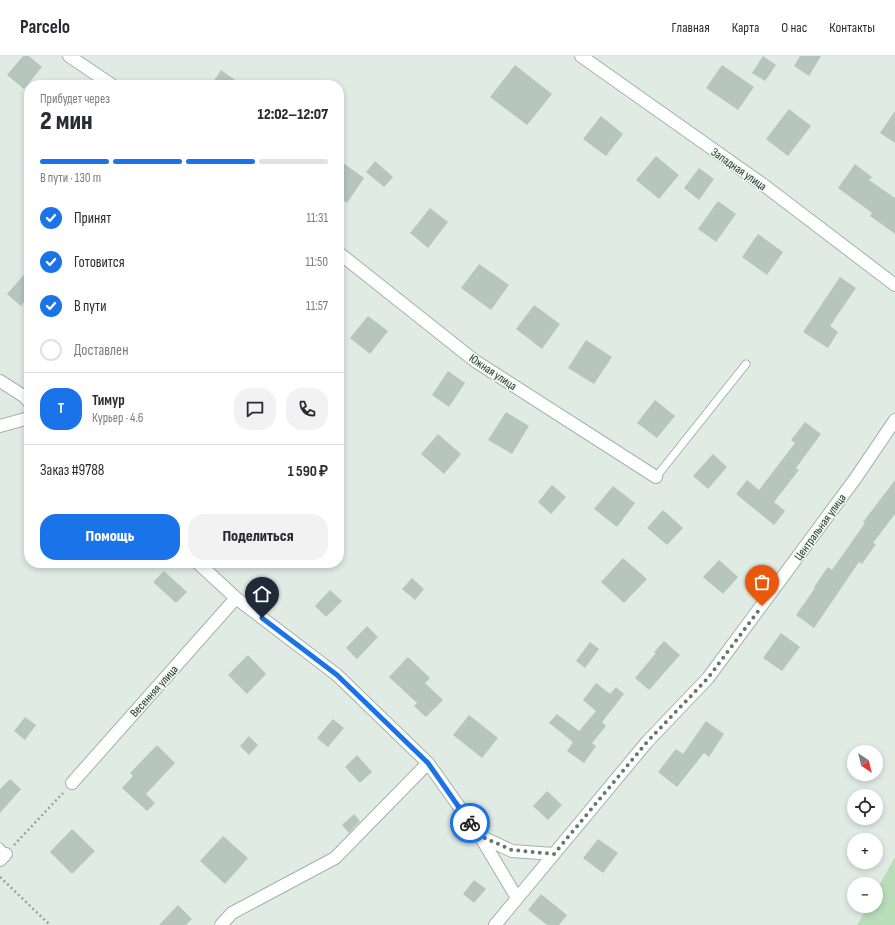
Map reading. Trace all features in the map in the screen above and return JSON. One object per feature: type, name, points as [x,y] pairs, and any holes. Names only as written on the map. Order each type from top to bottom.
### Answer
[{"type":"street","points":[[69,56],[105,80]]},
{"type":"street","name":"Западная улица","points":[[581,56],[765,186],[895,285]]},
{"type":"street","name":"Южная улица","points":[[344,257],[475,361],[656,477]]},
{"type":"street","points":[[0,381],[24,396]]},
{"type":"street","points":[[0,426],[24,419]]},
{"type":"street","name":"Центральная улица","points":[[495,925],[647,742],[708,678],[855,479],[895,420]]},
{"type":"street","points":[[203,568],[236,598],[337,675],[428,763],[480,836],[516,898]]},
{"type":"street","name":"Весенняя улица","points":[[72,783],[236,598]]},
{"type":"street","points":[[221,925],[232,913],[335,858],[428,763]]},
{"type":"street","points":[[480,836],[512,850],[554,854]]},
{"type":"lane","points":[[656,477],[746,364]]},
{"type":"path","points":[[2,854],[72,783]]},
{"type":"path","points":[[0,877],[50,925]]},
{"type":"green space","points":[[895,857],[895,925],[857,925],[864,913],[883,913],[883,878]]},
{"type":"building","points":[[23,56],[29,56],[42,67],[31,80],[24,80],[24,89],[7,75]]},
{"type":"building","points":[[763,56],[776,65],[765,81],[752,73]]},
{"type":"building","points":[[800,56],[821,56],[809,76],[794,66]]},
{"type":"building","points":[[515,65],[552,94],[527,125],[490,97]]},
{"type":"building","points":[[722,65],[754,87],[738,110],[706,88]]},
{"type":"building","points":[[221,70],[235,80],[214,80]]},
{"type":"building","points":[[789,109],[811,126],[788,156],[766,139]]},
{"type":"building","points":[[895,111],[895,143],[880,133]]},
{"type":"building","points":[[601,116],[623,134],[606,156],[583,139]]},
{"type":"building","points":[[656,156],[679,175],[659,199],[636,180]]},
{"type":"building","points":[[375,161],[393,177],[384,187],[366,172]]},
{"type":"building","points":[[344,164],[364,178],[347,203],[344,201]]},
{"type":"building","points":[[855,164],[872,177],[869,180],[895,198],[895,234],[870,216],[872,213],[838,188]]},
{"type":"building","points":[[699,168],[714,179],[699,200],[684,188]]},
{"type":"building","points":[[718,201],[736,214],[716,242],[698,229]]},
{"type":"building","points":[[430,208],[448,222],[428,248],[410,233]]},
{"type":"building","points":[[758,234],[783,252],[767,275],[742,257]]},
{"type":"building","points":[[479,264],[509,285],[491,310],[461,288]]},
{"type":"building","points":[[24,275],[24,302],[21,306],[7,294]]},
{"type":"building","points":[[840,277],[856,288],[830,326],[838,332],[828,348],[803,332]]},
{"type":"building","points":[[534,305],[560,324],[542,349],[516,329]]},
{"type":"building","points":[[368,316],[388,331],[370,354],[350,338]]},
{"type":"building","points":[[586,340],[612,357],[594,384],[568,368]]},
{"type":"building","points":[[448,371],[465,383],[449,407],[432,395]]},
{"type":"building","points":[[655,400],[675,416],[657,438],[637,423]]},
{"type":"building","points":[[506,412],[529,426],[512,454],[488,440]]},
{"type":"building","points":[[805,422],[821,434],[796,468],[799,470],[774,502],[785,511],[774,525],[736,494],[747,480],[759,490],[795,443],[791,440]]},
{"type":"building","points":[[438,434],[461,454],[444,474],[421,454]]},
{"type":"building","points":[[713,454],[727,467],[708,489],[693,476]]},
{"type":"building","points":[[895,480],[895,514],[873,543],[876,544],[862,564],[859,562],[814,628],[796,615],[828,567],[832,570],[865,523],[863,522]]},
{"type":"building","points":[[552,485],[566,497],[551,514],[538,502]]},
{"type":"building","points":[[613,486],[635,503],[617,527],[594,509]]},
{"type":"building","points":[[663,510],[683,528],[667,545],[647,528]]},
{"type":"building","points":[[623,558],[647,579],[624,603],[601,582]]},
{"type":"building","points":[[719,560],[738,577],[723,594],[703,577]]},
{"type":"building","points":[[164,571],[187,592],[176,603],[153,582]]},
{"type":"building","points":[[412,578],[424,589],[415,600],[402,589]]},
{"type":"building","points":[[330,590],[342,601],[326,617],[315,606]]},
{"type":"building","points":[[367,626],[378,637],[357,659],[346,648]]},
{"type":"building","points":[[781,633],[800,647],[782,671],[763,658]]},
{"type":"building","points":[[664,641],[680,655],[649,690],[635,678]]},
{"type":"building","points":[[590,642],[599,649],[585,668],[576,661]]},
{"type":"building","points":[[248,655],[266,674],[247,694],[228,675]]},
{"type":"building","points":[[408,657],[430,678],[425,683],[443,700],[426,717],[414,706],[417,703],[389,677]]},
{"type":"building","points":[[596,683],[610,694],[616,687],[624,694],[602,722],[606,726],[592,743],[596,746],[584,763],[567,751],[573,742],[549,723],[557,714],[579,731],[596,711],[583,700]]},
{"type":"building","points":[[469,715],[498,738],[482,758],[453,735]]},
{"type":"building","points":[[25,717],[36,725],[25,740],[14,731]]},
{"type":"building","points":[[333,719],[344,728],[328,747],[317,738]]},
{"type":"building","points":[[706,721],[724,734],[709,757],[704,753],[677,787],[658,772],[676,749],[683,754]]},
{"type":"building","points":[[249,736],[258,745],[249,755],[240,746]]},
{"type":"building","points":[[157,745],[175,763],[146,794],[155,803],[147,811],[122,788],[133,776],[130,773]]},
{"type":"building","points":[[357,755],[372,772],[360,783],[345,767]]},
{"type":"building","points":[[10,779],[21,789],[0,813],[0,789]]},
{"type":"building","points":[[547,791],[562,805],[548,820],[533,806]]},
{"type":"building","points":[[354,814],[360,821],[349,833],[342,825]]},
{"type":"building","points":[[72,829],[95,851],[72,874],[50,852]]},
{"type":"building","points":[[223,836],[248,858],[225,884],[200,861]]},
{"type":"building","points":[[598,839],[618,853],[603,873],[583,858]]},
{"type":"building","points":[[474,880],[486,889],[474,903],[463,894]]},
{"type":"building","points":[[541,894],[567,915],[559,925],[547,925],[528,910]]},
{"type":"building","points":[[178,905],[192,919],[186,925],[159,925]]},
{"type":"way so far","points":[[470,823],[480,836],[512,850],[554,854],[647,742],[708,678],[762,606]]},
{"type":"route","points":[[262,618],[337,675],[428,763],[470,823]]}]
